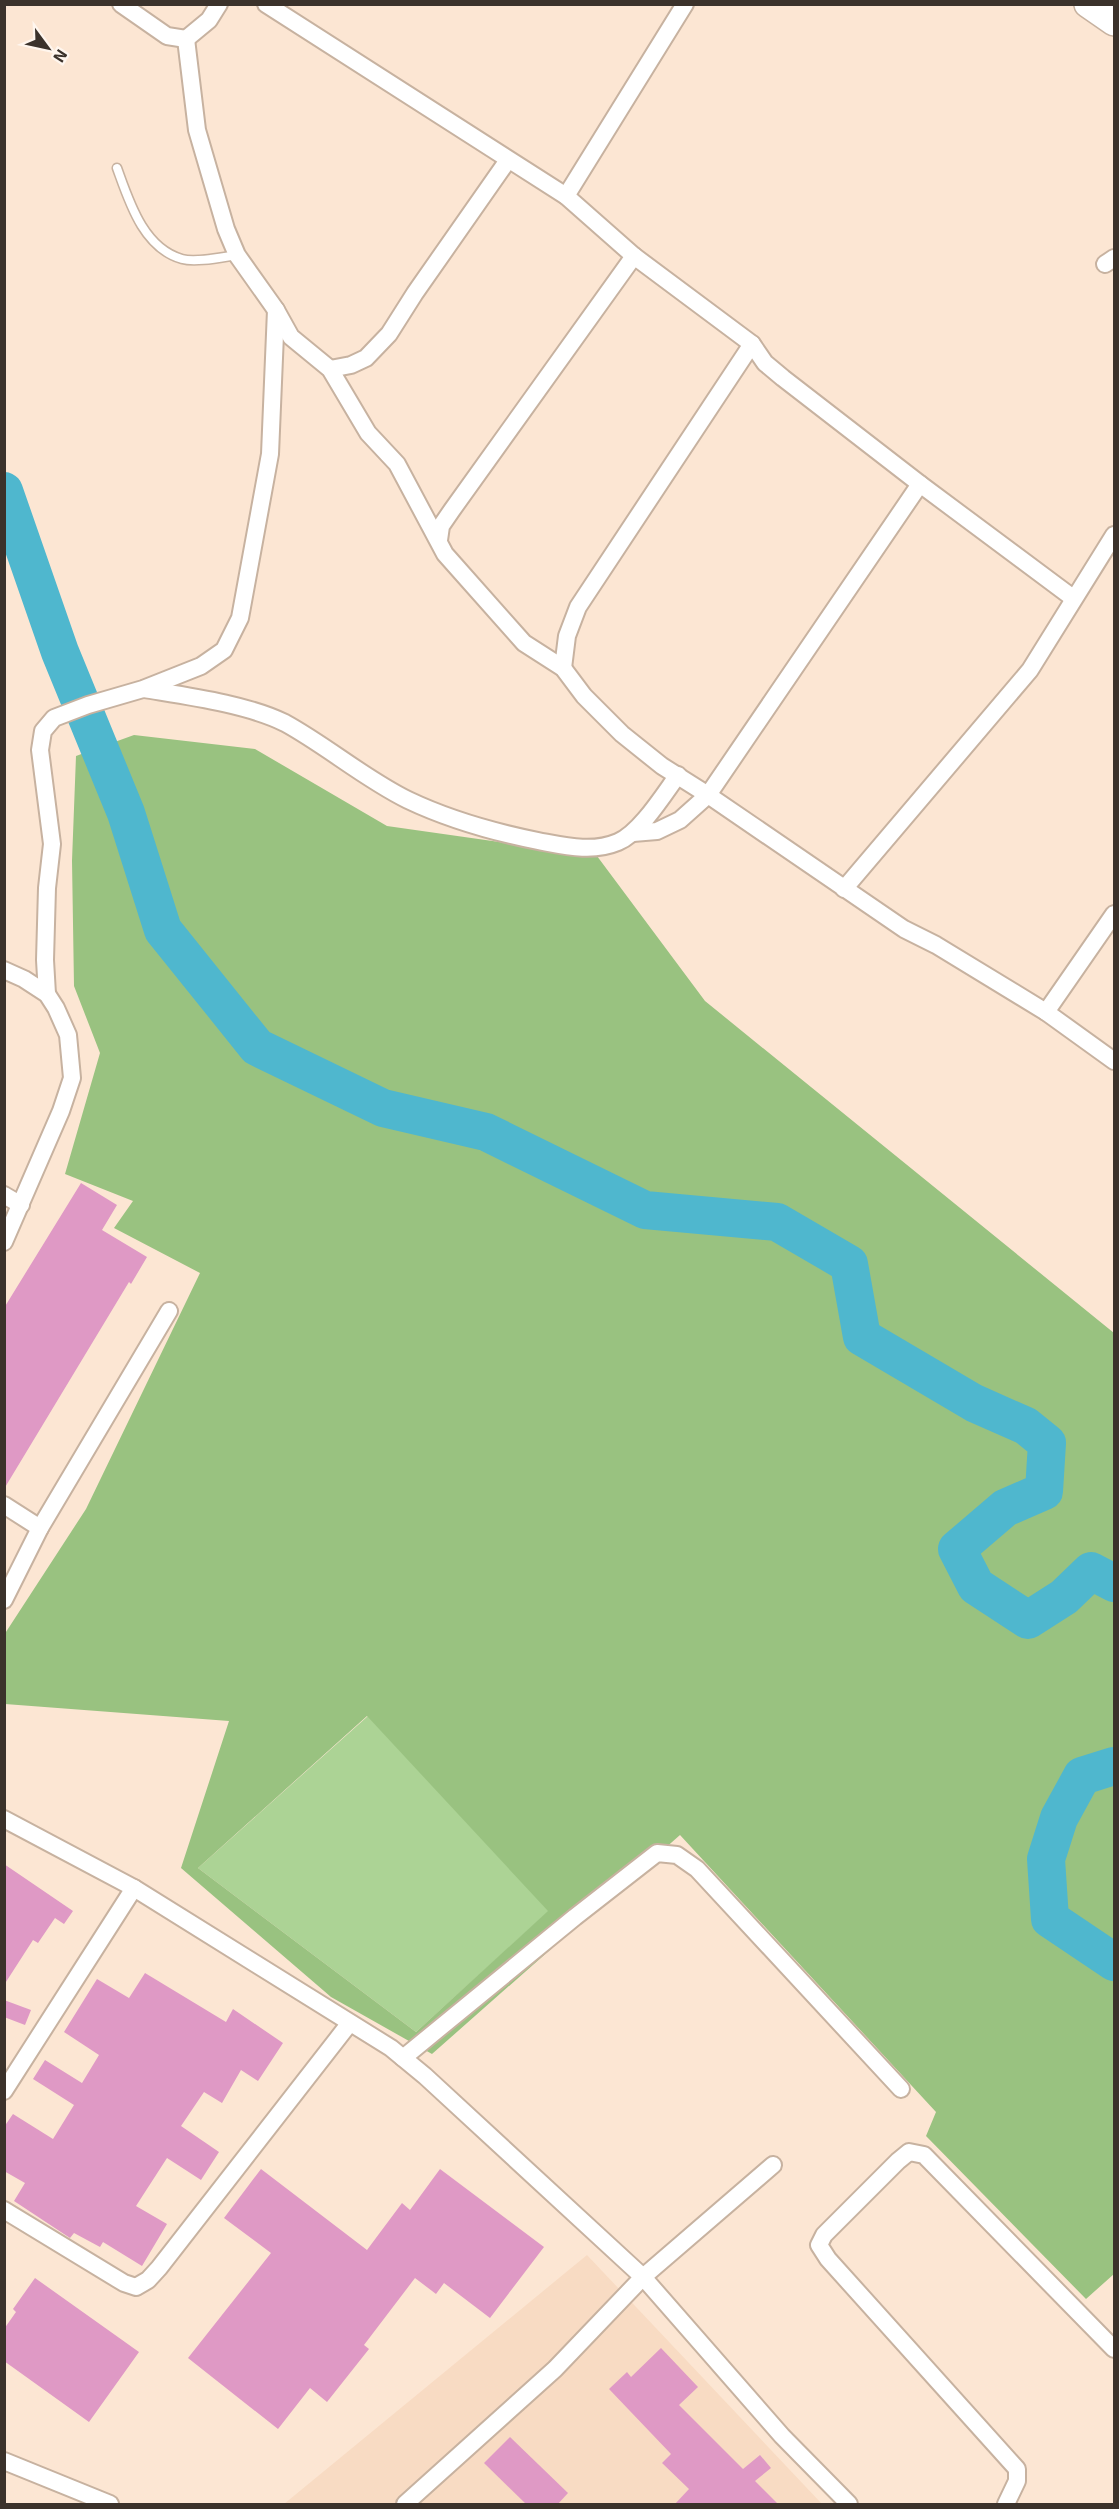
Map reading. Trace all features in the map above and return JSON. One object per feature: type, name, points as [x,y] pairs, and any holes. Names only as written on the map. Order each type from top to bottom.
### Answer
[{"type":"main road","points":[[1088,4],[1114,22]]},
{"type":"street","points":[[121,4],[166,36],[186,39],[209,20],[219,4]]},
{"type":"street","points":[[266,4],[566,196],[634,256],[752,344],[765,363],[920,484],[1073,598]]},
{"type":"street","points":[[566,196],[685,4]]},
{"type":"street","points":[[186,39],[197,130],[226,229],[237,255],[276,310],[291,337],[330,369],[368,433],[398,464],[445,554],[524,643],[563,668],[584,696],[622,734],[662,766],[904,930],[936,945],[1046,1012],[1114,1061]]},
{"type":"street","points":[[330,369],[351,365],[366,358],[389,334],[508,160]]},
{"type":"street","points":[[439,540],[441,526],[634,256]]},
{"type":"street","points":[[4,1242],[61,1111],[72,1078],[68,1035],[46,994],[47,888],[52,844],[40,750],[43,731],[54,718],[201,666],[224,650],[240,618],[270,454],[276,310]]},
{"type":"street","points":[[563,668],[567,636],[578,607],[752,344]]},
{"type":"street","points":[[633,833],[657,831],[680,820],[708,795],[920,484]]},
{"type":"street","points":[[844,889],[1030,670],[1114,535]]},
{"type":"street","points":[[143,688],[246,709],[284,723],[406,800],[454,820],[497,832],[573,847],[597,848],[620,842],[633,833],[678,775]]},
{"type":"street","points":[[1046,1012],[1114,914]]},
{"type":"street","points":[[4,970],[24,979],[46,994]]},
{"type":"street","points":[[4,1195],[21,1205]]},
{"type":"street","points":[[4,1600],[40,1528],[169,1311]]},
{"type":"street","points":[[4,1504],[40,1528]]},
{"type":"street","points":[[4,1819],[134,1888],[349,2024],[391,2048],[643,2277],[782,2436],[849,2505]]},
{"type":"street","points":[[403,2058],[657,1853],[677,1855],[697,1869],[901,2089]]},
{"type":"street","points":[[4,2091],[134,1888]]},
{"type":"street","points":[[4,2210],[124,2283],[136,2287],[148,2280],[159,2268],[349,2024]]},
{"type":"street","points":[[1006,2505],[1017,2481],[1017,2469],[828,2259],[819,2246],[824,2235],[909,2152],[924,2155],[1114,2349]]},
{"type":"street","points":[[405,2505],[555,2369],[643,2277],[774,2165]]},
{"type":"street","points":[[4,2462],[110,2505]]},
{"type":"lane","points":[[117,168],[130,202],[153,243],[182,260],[237,255]]},
{"type":"shaded area","points":[[587,2255],[822,2504],[284,2504]]},
{"type":"green space","points":[[134,735],[255,749],[387,826],[597,856],[705,1001],[1114,1333],[1114,2274],[1086,2299],[926,2136],[936,2112],[680,1835],[432,2054],[331,1997],[181,1868],[229,1721],[5,1704],[4,1635],[86,1509],[200,1273],[114,1228],[133,1201],[65,1174],[100,1053],[74,986],[72,861],[76,756]],"holes":[[[367,1716],[548,1911],[416,2032],[198,1868]]]},
{"type":"green space","points":[[368,1716],[549,1911],[416,2032],[198,1868]]},
{"type":"building","points":[[81,1183],[117,1205],[102,1230],[147,1257],[131,1284],[129,1282],[4,1489],[4,1308]]},
{"type":"building","points":[[4,1864],[73,1911],[64,1924],[55,1918],[38,1943],[33,1940],[4,1985]]},
{"type":"building","points":[[145,1973],[226,2022],[233,2009],[283,2043],[258,2081],[241,2070],[222,2103],[204,2092],[181,2126],[219,2152],[201,2180],[167,2158],[136,2206],[167,2224],[142,2266],[103,2242],[100,2247],[74,2233],[70,2238],[14,2201],[25,2183],[4,2171],[4,2127],[13,2114],[53,2139],[74,2105],[33,2079],[45,2060],[82,2083],[99,2055],[64,2032],[97,1979],[129,1998]]},
{"type":"building","points":[[4,2000],[31,2010],[25,2025],[4,2017]]},
{"type":"building","points":[[261,2169],[367,2250],[402,2203],[410,2210],[440,2169],[544,2247],[490,2318],[444,2283],[436,2294],[415,2278],[364,2345],[369,2349],[327,2402],[310,2388],[278,2429],[188,2358],[271,2253],[224,2218]]},
{"type":"building","points":[[35,2278],[139,2352],[89,2422],[4,2361],[4,2329],[16,2312],[13,2309]]},
{"type":"building","points":[[661,2348],[698,2387],[679,2405],[743,2469],[760,2455],[771,2468],[755,2481],[779,2505],[674,2505],[689,2489],[662,2463],[671,2454],[609,2389],[627,2372],[631,2377]]},
{"type":"building","points":[[510,2437],[568,2493],[557,2505],[527,2505],[484,2463]]},
{"type":"waterway","points":[[4,491],[60,652],[126,813],[163,930],[257,1047],[383,1108],[486,1132],[645,1210],[777,1222],[849,1264],[862,1337],[974,1403],[1026,1426],[1047,1443],[1044,1491],[1005,1508],[957,1549],[976,1586],[1028,1620],[1064,1597],[1091,1571],[1114,1583]]},
{"type":"waterway","points":[[1114,1766],[1082,1776],[1059,1818],[1046,1859],[1050,1919],[1114,1962]]}]
